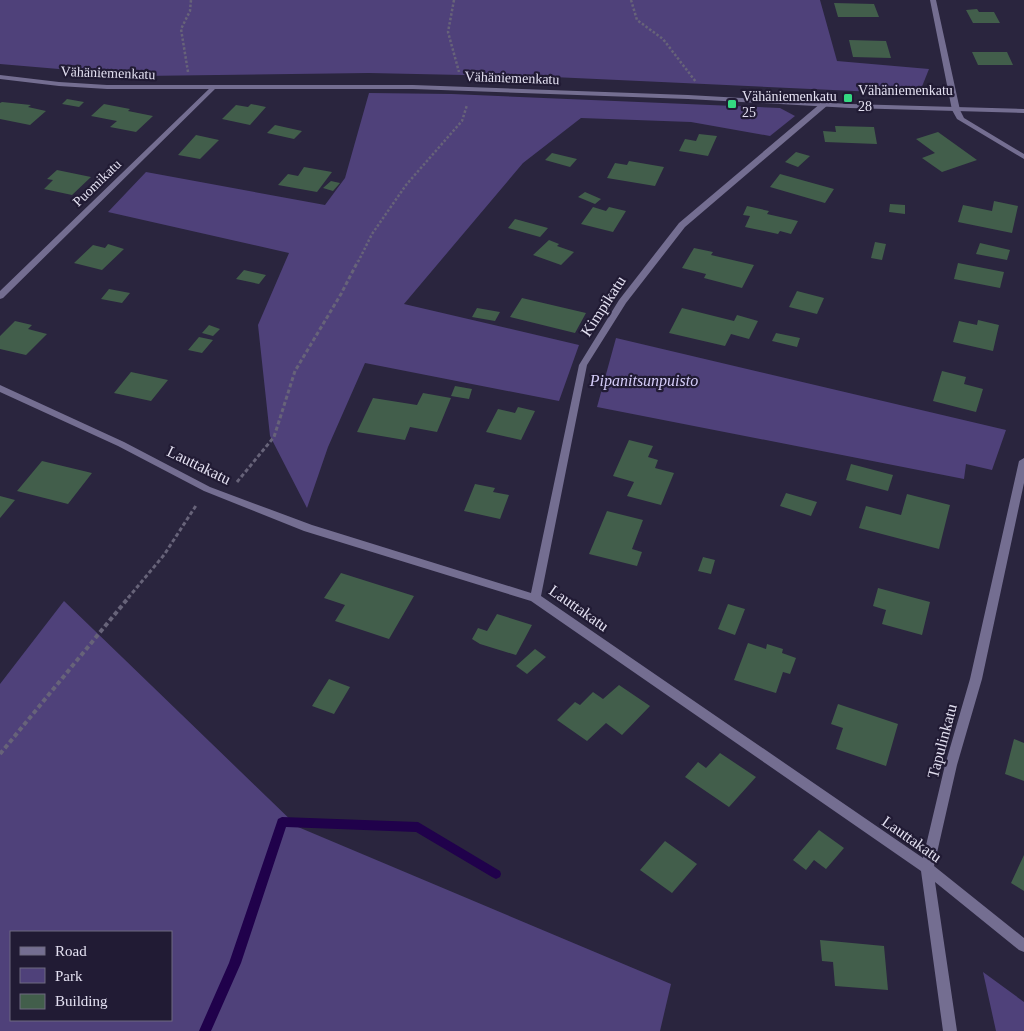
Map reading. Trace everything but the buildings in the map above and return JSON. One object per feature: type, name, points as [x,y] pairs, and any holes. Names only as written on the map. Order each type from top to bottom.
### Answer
[{"type":"street","points":[[933,0],[956,110],[961,119],[1024,157]]},
{"type":"street","name":"Vähäniemenkatu","points":[[0,77],[98,86],[213,88],[367,86],[824,105],[1024,111]]},
{"type":"street","name":"Puomikatu","points":[[0,296],[213,88]]},
{"type":"street","name":"Kimpikatu","points":[[535,598],[583,365],[622,302],[682,225],[824,105]]},
{"type":"street","name":"Lauttakatu","points":[[0,388],[121,444],[207,489],[308,528],[535,598],[927,868],[1024,946]]},
{"type":"street","name":"Tapulinkatu","points":[[950,1031],[927,868],[951,765],[976,679],[1021,496],[1024,461]]},
{"type":"path","points":[[188,73],[181,30],[190,11],[191,0]]},
{"type":"path","points":[[454,0],[448,32],[459,72]]},
{"type":"path","points":[[631,0],[637,20],[663,40],[698,85]]},
{"type":"path","points":[[226,496],[274,438],[294,371],[341,294],[372,234],[406,185],[462,121],[473,89]]},
{"type":"path","points":[[0,754],[164,554],[207,489]]},
{"type":"green space","points":[[0,0],[820,0],[837,61],[929,69],[919,94],[553,77],[369,73],[141,76],[0,64]]},
{"type":"green space","points":[[369,93],[452,94],[780,108],[795,116],[770,136],[691,122],[581,118],[523,163],[404,304],[579,345],[559,401],[365,363],[328,447],[307,508],[270,436],[258,325],[289,253],[108,212],[146,172],[325,205],[345,178]]},
{"type":"green space","name":"Pipanitsunpuisto","points":[[616,338],[1006,430],[992,470],[966,464],[964,479],[597,407]]},
{"type":"green space","points":[[64,601],[298,827],[671,984],[660,1031],[0,1031],[0,684]]},
{"type":"green space","points":[[983,972],[1024,1002],[1024,1031],[996,1031]]},
{"type":"waterway","points":[[205,1031],[235,963],[282,822],[418,827],[496,874]]},
{"type":"place","name":"Vähäniemenkatu 28","points":[[848,98]]},
{"type":"place","name":"Vähäniemenkatu 25","points":[[732,104]]}]
